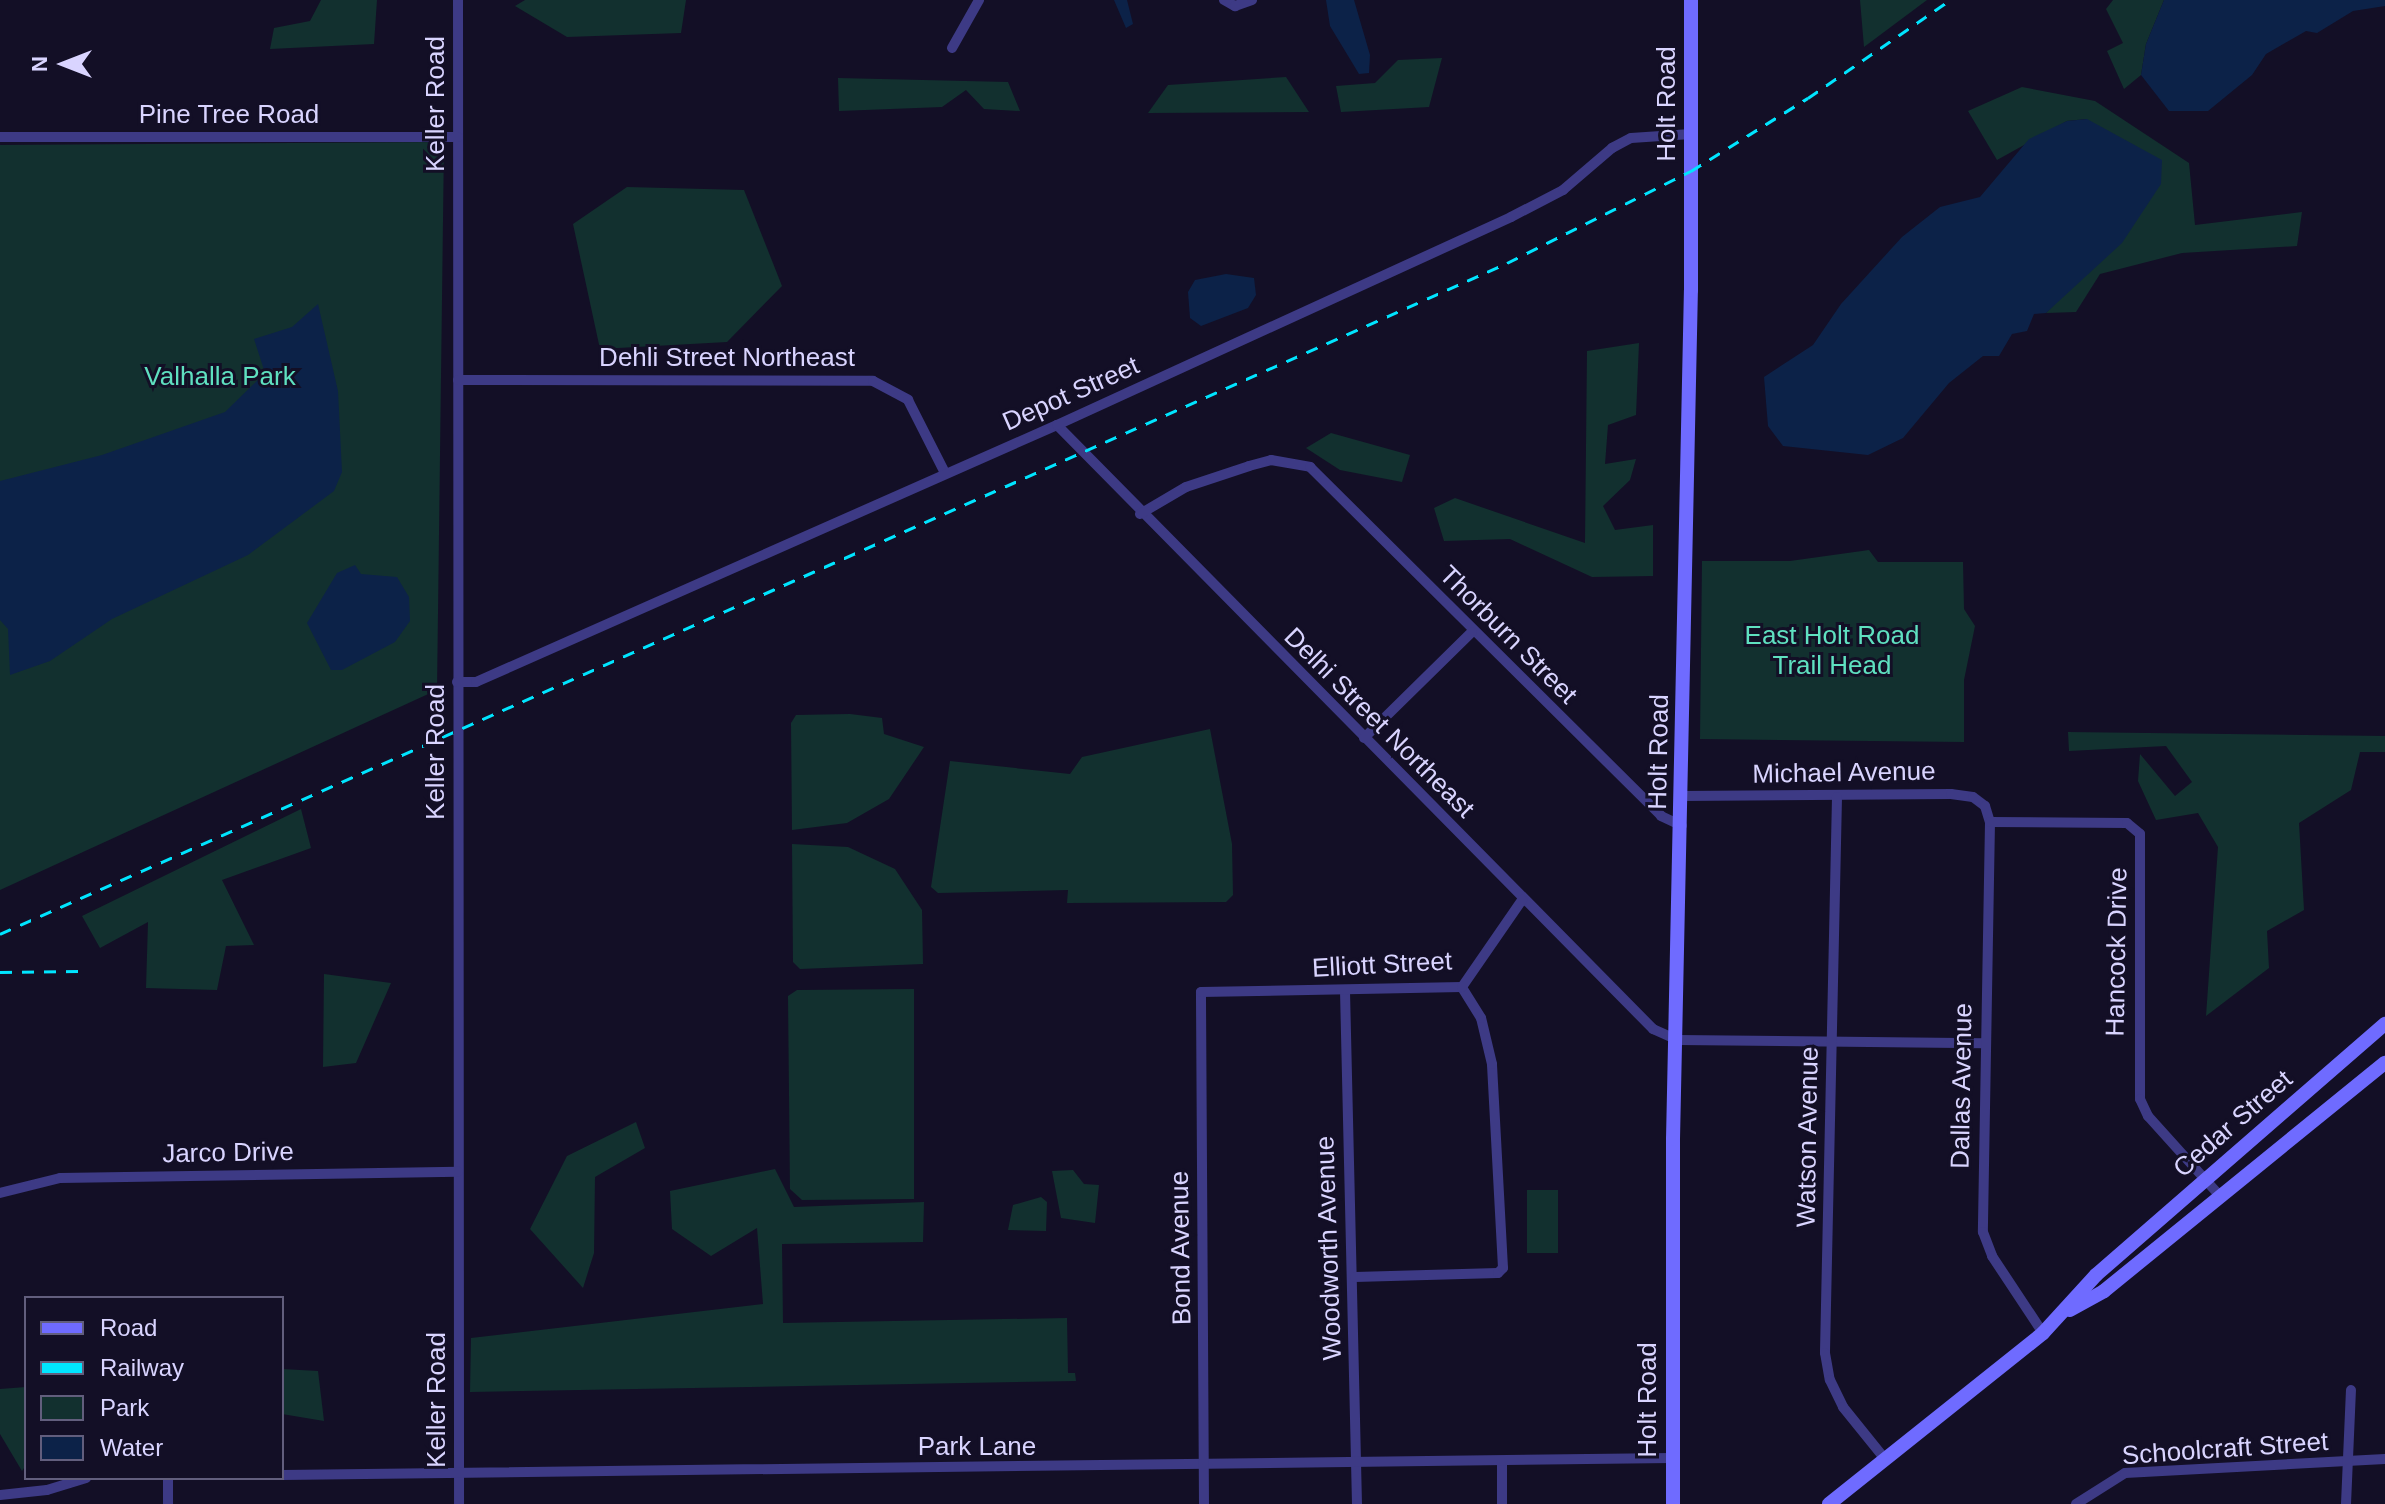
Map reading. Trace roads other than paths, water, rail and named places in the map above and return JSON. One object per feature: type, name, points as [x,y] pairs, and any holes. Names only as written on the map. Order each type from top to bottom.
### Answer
[{"type":"main road","name":"Holt Road","points":[[1673,1504],[1691,0]]},
{"type":"main road","name":"Cedar Street","points":[[2067,1312],[2114,1260],[2385,1024]]},
{"type":"main road","name":"Cedar Street","points":[[2067,1312],[2124,1274],[2385,1063]]},
{"type":"main road","points":[[2301,1131],[2294,1111],[2319,1080]]},
{"type":"main road","points":[[1832,1503],[2067,1312]]},
{"type":"street","name":"Keller Road","points":[[458,0],[459,1504]]},
{"type":"street","points":[[952,48],[979,0]]},
{"type":"street","points":[[1224,0],[1235,6],[1252,0]]},
{"type":"street","name":"Depot Street","points":[[457,682],[476,682],[1057,425],[1542,202],[1631,138],[1691,134]]},
{"type":"street","name":"Pine Tree Road","points":[[0,137],[458,137]]},
{"type":"street","name":"Dehli Street Northeast","points":[[458,380],[873,381],[908,400],[945,473]]},
{"type":"street","name":"Delhi Street Northeast","points":[[1057,425],[1140,514],[1522,900],[1653,1029],[1678,1040]]},
{"type":"street","name":"Thorburn Street","points":[[1140,514],[1186,487],[1249,466],[1271,460],[1310,467],[1472,632],[1661,816],[1682,826]]},
{"type":"street","points":[[1364,738],[1472,632]]},
{"type":"street","name":"Michael Avenue","points":[[1682,796],[1973,797],[1985,806],[1990,822]]},
{"type":"street","name":"Watson Avenue","points":[[1837,797],[1827,1368],[1843,1407],[1885,1459]]},
{"type":"street","name":"Dallas Avenue","points":[[1990,822],[1983,1043],[1985,1243],[2043,1333]]},
{"type":"street","name":"Hancock Drive","points":[[1990,822],[2127,823],[2140,834],[2140,1099],[2148,1116],[2220,1196]]},
{"type":"street","name":"Elliott Street","points":[[1201,992],[1462,987],[1522,900]]},
{"type":"street","points":[[1355,1277],[1498,1273],[1503,1268],[1492,1064],[1481,1018],[1462,987]]},
{"type":"street","name":"Woodworth Avenue","points":[[1345,991],[1355,1277],[1357,1504]]},
{"type":"street","name":"Bond Avenue","points":[[1201,992],[1204,1504]]},
{"type":"street","points":[[1678,1040],[1983,1043]]},
{"type":"street","name":"Jarco Drive","points":[[0,1193],[60,1178],[458,1172]]},
{"type":"street","points":[[2346,1504],[2351,1390]]},
{"type":"street","name":"Park Lane","points":[[284,1475],[1205,1467],[1672,1458]]},
{"type":"street","name":"Schoolcraft Street","points":[[2076,1504],[2125,1473],[2385,1459]]},
{"type":"street","points":[[1502,1463],[1502,1504]]},
{"type":"street","points":[[0,1495],[47,1490],[80,1480]]},
{"type":"street","points":[[168,1480],[168,1504]]},
{"type":"water","points":[[1114,0],[1127,0],[1133,24],[1126,28]]},
{"type":"water","points":[[1326,0],[1354,0],[1370,55],[1369,73],[1359,74],[1330,26]]},
{"type":"water","points":[[2164,0],[2385,0],[2385,6],[2353,11],[2317,33],[2306,31],[2266,54],[2252,75],[2208,111],[2169,111],[2141,75],[2146,44]]},
{"type":"water","points":[[2087,119],[2162,160],[2161,184],[2122,243],[2046,313],[2034,314],[2027,331],[2012,334],[1999,356],[1983,356],[1949,383],[1903,438],[1868,455],[1783,446],[1768,426],[1764,377],[1813,345],[1841,304],[1902,237],[1940,207],[1980,197],[2029,139],[2067,121]]},
{"type":"water","points":[[1226,274],[1254,278],[1256,295],[1248,308],[1201,326],[1190,318],[1188,292],[1195,280]]},
{"type":"water","points":[[318,304],[338,391],[342,472],[334,491],[248,555],[112,619],[50,661],[10,675],[8,629],[0,620],[0,481],[102,455],[225,412],[265,373],[254,339],[292,327]]},
{"type":"water","points":[[355,565],[361,574],[397,577],[409,597],[410,621],[395,642],[342,670],[331,670],[307,623],[337,573]]},
{"type":"railway","points":[[0,934],[1507,263],[1691,171],[1808,98],[1950,0]]},
{"type":"railway","points":[[0,972],[79,971]]},
{"type":"park label","name":"Valhalla Park","points":[[220,377]]},
{"type":"park label","name":"East Holt Road Trail Head","points":[[1832,651]]}]
